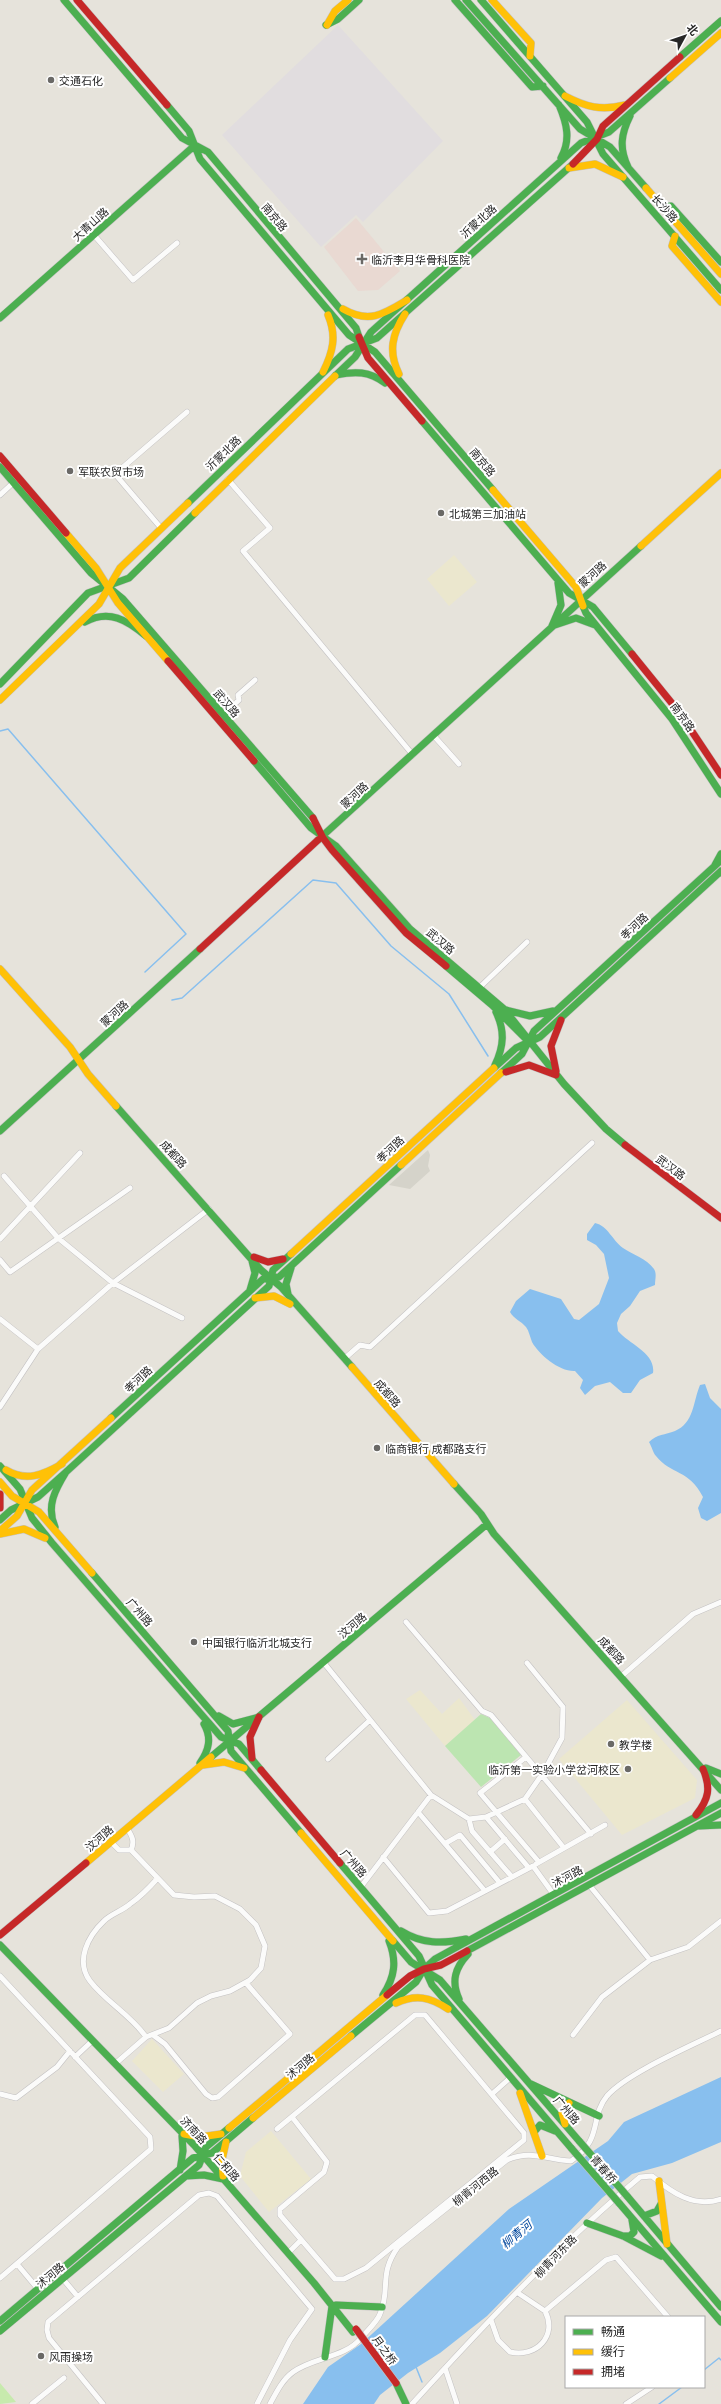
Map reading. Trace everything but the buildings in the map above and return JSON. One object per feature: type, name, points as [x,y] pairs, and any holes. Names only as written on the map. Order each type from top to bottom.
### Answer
[{"type":"main road","name":"南京路","points":[[64,0],[182,138],[194,146],[208,152],[356,328],[368,358],[555,578],[569,593],[594,607],[679,712],[721,775]]},
{"type":"main road","name":"南京路","points":[[77,0],[189,132],[200,159],[349,335],[362,345],[375,352],[576,587],[586,613],[672,719],[721,794]]},
{"type":"main road","points":[[348,0],[335,11],[326,25],[338,19],[359,0]]},
{"type":"main road","points":[[455,0],[532,87],[543,86]]},
{"type":"main road","name":"长沙路","points":[[481,0],[565,96],[597,139],[603,154],[721,290]]},
{"type":"main road","points":[[492,0],[531,43],[530,56]]},
{"type":"main road","points":[[468,2],[470,18]]},
{"type":"main road","name":"长沙路","points":[[468,2],[580,129],[610,147],[721,274]]},
{"type":"main road","name":"沂蒙北路","points":[[597,139],[603,126],[721,21]]},
{"type":"main road","name":"沂蒙北路","points":[[0,700],[99,604],[120,568],[323,372],[348,349],[362,345],[377,338],[568,168],[597,139],[609,132],[721,33]]},
{"type":"main road","points":[[565,96],[592,110],[606,110],[627,104]]},
{"type":"main road","points":[[555,167],[565,152],[568,132],[559,105]]},
{"type":"main road","points":[[628,167],[621,154],[621,142],[631,113]]},
{"type":"main road","name":"沂蒙北路","points":[[0,684],[88,593],[130,578],[227,480],[355,357],[371,332],[581,143],[597,139]]},
{"type":"main road","name":"大青山路","points":[[0,318],[194,146]]},
{"type":"main road","points":[[568,168],[595,164],[623,177]]},
{"type":"main road","points":[[662,207],[671,206],[721,262]]},
{"type":"main road","points":[[675,236],[672,246],[721,302]]},
{"type":"main road","points":[[327,295],[352,315],[360,318],[379,315],[407,300]]},
{"type":"main road","points":[[321,302],[330,319],[336,341],[330,359],[323,372]]},
{"type":"main road","points":[[405,314],[393,335],[391,357],[410,393]]},
{"type":"main road","points":[[336,375],[352,371],[369,372],[382,380],[403,399]]},
{"type":"main road","name":"武汉路","points":[[0,456],[96,568],[118,603],[311,828],[336,846],[410,929],[504,1009],[522,1030],[529,1042]]},
{"type":"main road","name":"武汉路","points":[[0,466],[91,573],[123,599],[317,822],[323,838],[406,933],[492,1005],[529,1042],[606,1129],[655,1169],[721,1218]]},
{"type":"main road","name":"蒙河路","points":[[0,1131],[323,838],[580,599],[721,473]]},
{"type":"main road","points":[[552,626],[560,613],[562,602],[555,578]]},
{"type":"main road","points":[[69,633],[91,618],[108,614],[119,616],[146,636]]},
{"type":"main road","points":[[552,626],[576,618],[596,626]]},
{"type":"main road","points":[[718,862],[721,854]]},
{"type":"main road","name":"孝河路","points":[[0,1533],[17,1516],[32,1490],[263,1280],[279,1277],[522,1054],[534,1031],[718,862]]},
{"type":"main road","name":"孝河路","points":[[0,1520],[11,1510],[38,1497],[66,1472],[268,1286],[273,1270],[516,1048],[540,1037],[720,872]]},
{"type":"main road","name":"成都路","points":[[0,969],[70,1047],[88,1074],[208,1209],[252,1256]]},
{"type":"main road","name":"成都路","points":[[0,974],[79,1060],[252,1256],[478,1516],[487,1524],[704,1768],[721,1784]]},
{"type":"main road","points":[[492,1005],[503,1026],[504,1041],[493,1069]]},
{"type":"main road","points":[[504,1009],[530,1017],[543,1016],[559,1009]]},
{"type":"main road","points":[[500,1074],[528,1065],[557,1075],[552,1046],[562,1017]]},
{"type":"main road","points":[[252,1256],[268,1262],[287,1258]]},
{"type":"main road","points":[[250,1292],[255,1273],[252,1256]]},
{"type":"main road","points":[[255,1298],[274,1296],[290,1300],[286,1284],[292,1264]]},
{"type":"main road","name":"成都路","points":[[290,1300],[481,1514],[487,1524],[498,1531],[624,1674],[721,1790]]},
{"type":"main road","points":[[0,1466],[13,1476],[27,1478],[43,1476],[62,1464]]},
{"type":"main road","name":"广州路","points":[[0,1466],[20,1489],[32,1518],[52,1543],[221,1737],[239,1744],[419,1956],[432,1985],[572,2149]]},
{"type":"main road","points":[[60,1537],[52,1522],[50,1506],[54,1492],[66,1472]]},
{"type":"main road","name":"广州路","points":[[0,1482],[12,1496],[39,1512],[228,1731],[231,1751],[385,1932],[411,1962],[440,1980],[580,2142]]},
{"type":"main road","points":[[0,1494],[0,1508]]},
{"type":"main road","name":"汶河路","points":[[0,1932],[259,1717],[487,1524]]},
{"type":"main road","points":[[0,1533],[24,1529],[37,1533],[52,1543]]},
{"type":"main road","points":[[207,1707],[233,1724],[259,1717]]},
{"type":"main road","points":[[198,1712],[209,1732],[207,1753],[201,1764]]},
{"type":"main road","points":[[252,1760],[248,1739],[250,1730],[259,1717]]},
{"type":"main road","points":[[201,1764],[224,1761],[235,1763],[247,1770]]},
{"type":"main road","name":"汶河路","points":[[0,1935],[201,1764]]},
{"type":"main road","points":[[704,1768],[721,1774]]},
{"type":"main road","points":[[693,1819],[703,1806],[710,1793],[704,1768]]},
{"type":"main road","name":"沭河路","points":[[0,2331],[199,2165],[206,2147],[410,1976],[424,1969],[436,1959],[477,1936],[721,1803]]},
{"type":"main road","name":"沭河路","points":[[0,2321],[193,2158],[212,2153],[226,2142],[416,1982],[424,1969],[441,1965],[590,1886],[721,1813]]},
{"type":"main road","points":[[697,1826],[721,1825]]},
{"type":"main road","points":[[391,1924],[414,1940],[429,1942],[452,1942],[477,1936]]},
{"type":"main road","points":[[375,2006],[389,1987],[396,1968],[395,1954],[385,1932]]},
{"type":"main road","points":[[466,2010],[456,1993],[454,1975],[460,1962],[478,1945]]},
{"type":"main road","name":"济南路","points":[[0,1946],[91,2042],[183,2135]]},
{"type":"main road","name":"济南路","points":[[0,1946],[202,2156]]},
{"type":"main road","points":[[382,2011],[407,1998],[422,1996],[436,2000],[456,2014]]},
{"type":"main road","points":[[526,2081],[569,2103],[599,2116]]},
{"type":"main road","points":[[519,2088],[542,2156]]},
{"type":"main road","points":[[565,2125],[562,2113],[569,2103]]},
{"type":"main road","points":[[534,2132],[540,2125],[556,2131]]},
{"type":"main road","points":[[180,2170],[183,2151],[183,2135],[200,2137],[222,2134]]},
{"type":"main road","points":[[186,2176],[204,2175],[223,2178],[222,2160],[226,2142]]},
{"type":"main road","name":"青春桥","points":[[580,2142],[644,2216]]},
{"type":"main road","name":"青春桥","points":[[572,2149],[632,2218]]},
{"type":"main road","name":"仁和路","points":[[202,2156],[290,2251],[354,2331]]},
{"type":"main road","name":"仁和路","points":[[223,2178],[334,2306]]},
{"type":"main road","points":[[659,2181],[661,2204],[668,2244]]},
{"type":"main road","points":[[644,2216],[655,2214],[660,2210],[661,2204]]},
{"type":"main road","points":[[644,2216],[721,2306]]},
{"type":"main road","points":[[623,2236],[630,2236],[634,2232],[632,2218]]},
{"type":"main road","points":[[632,2218],[721,2322]]},
{"type":"main road","points":[[587,2223],[623,2236],[666,2259]]},
{"type":"main road","points":[[325,2357],[334,2306],[382,2306]]},
{"type":"main road","name":"月之桥","points":[[354,2331],[395,2384],[404,2404]]},
{"type":"street","points":[[94,235],[133,280],[177,243]]},
{"type":"street","points":[[162,528],[115,474],[187,412]]},
{"type":"street","points":[[227,480],[270,528],[243,551],[413,755]]},
{"type":"street","points":[[0,495],[14,482]]},
{"type":"street","points":[[223,715],[239,700],[238,695],[254,680]]},
{"type":"street","points":[[434,736],[459,764]]},
{"type":"street","points":[[480,987],[527,942]]},
{"type":"street","points":[[344,1359],[360,1344],[370,1347],[592,1143]]},
{"type":"street","points":[[0,1239],[80,1153]]},
{"type":"street","points":[[4,1176],[58,1238],[113,1283],[182,1318]]},
{"type":"street","points":[[0,1260],[10,1272],[130,1188]]},
{"type":"street","points":[[0,1407],[38,1349],[113,1283],[208,1209]]},
{"type":"street","points":[[0,1319],[38,1349]]},
{"type":"street","points":[[624,1674],[693,1614],[721,1602]]},
{"type":"street","points":[[406,1622],[446,1670],[454,1675],[482,1711],[491,1715],[590,1834]]},
{"type":"street","points":[[324,1662],[431,1795],[469,1819],[486,1817],[524,1800],[541,1775],[562,1738],[563,1707],[527,1664]]},
{"type":"street","points":[[328,1759],[370,1720]]},
{"type":"street","points":[[526,1756],[480,1793],[539,1862]]},
{"type":"street","points":[[360,1888],[431,1795]]},
{"type":"street","points":[[524,1800],[564,1848]]},
{"type":"street","points":[[418,1812],[486,1891]]},
{"type":"street","points":[[486,1817],[554,1895]]},
{"type":"street","points":[[469,1819],[472,1830],[512,1877]]},
{"type":"street","points":[[383,1857],[430,1913],[447,1911],[531,1867],[605,1825]]},
{"type":"street","points":[[127,1828],[133,1838],[134,1844],[131,1850]]},
{"type":"street","points":[[446,1843],[460,1834],[500,1883]]},
{"type":"street","points":[[490,1852],[505,1839]]},
{"type":"street","points":[[111,1842],[119,1850],[131,1850],[157,1879],[174,1895],[194,1897],[215,1896],[240,1909],[256,1925],[265,1946],[261,1968],[246,1983],[230,1991],[211,1996],[197,2003],[169,2028],[146,2037],[115,2064]]},
{"type":"street","points":[[146,2037],[131,2018],[90,1981],[83,1967],[82,1956],[88,1943],[105,1920],[128,1906],[157,1879]]},
{"type":"street","points":[[590,1886],[650,1960]]},
{"type":"street","points":[[574,2035],[602,1997],[650,1960],[688,1947],[721,1921]]},
{"type":"street","points":[[0,1976],[150,2137],[151,2149],[0,2278]]},
{"type":"street","points":[[152,2035],[165,2044],[206,2094],[212,2098],[218,2097],[290,2034],[246,1983]]},
{"type":"street","points":[[277,2129],[415,2015],[425,2015],[524,2132],[524,2140],[366,2268],[344,2279],[335,2279],[280,2215],[280,2209],[324,2172],[327,2162],[292,2117]]},
{"type":"street","name":"柳青河西路","points":[[270,2404],[284,2380],[293,2372],[325,2357],[345,2350],[359,2340],[380,2315],[385,2273],[389,2260],[398,2248],[507,2160],[523,2154],[542,2156],[555,2160],[571,2161],[581,2155],[594,2135],[606,2098],[621,2083],[721,2031]]},
{"type":"street","points":[[75,2057],[91,2042]]},
{"type":"street","points":[[0,2094],[16,2098],[57,2067],[70,2051]]},
{"type":"street","points":[[492,2094],[510,2078]]},
{"type":"street","name":"柳青河东路","points":[[412,2404],[491,2320],[587,2223],[640,2177],[652,2176],[667,2189],[698,2202],[721,2199]]},
{"type":"street","points":[[103,2404],[49,2338],[47,2330],[48,2322],[199,2195],[209,2193],[217,2196],[312,2309],[290,2340],[257,2404]]},
{"type":"street","points":[[290,2251],[301,2240]]},
{"type":"street","points":[[545,2311],[606,2260],[616,2257],[667,2316]]},
{"type":"street","points":[[17,2264],[38,2289]]},
{"type":"street","points":[[63,2279],[78,2297]]},
{"type":"street","points":[[491,2320],[498,2340],[506,2349],[516,2353],[535,2350],[546,2338],[550,2328],[545,2311],[518,2294]]},
{"type":"street","points":[[445,2368],[457,2404]]},
{"type":"street","points":[[32,2404],[64,2378]]},
{"type":"street","points":[[626,2404],[650,2388]]},
{"type":"shaded area","points":[[338,25],[443,141],[363,222],[356,215],[321,247],[222,135]]},
{"type":"shaded area","name":"临沂李月华骨科医院","points":[[356,218],[400,271],[378,290],[358,291],[324,247]]},
{"type":"shaded area","points":[[454,555],[477,582],[449,606],[427,579]]},
{"type":"shaded area","points":[[428,1150],[430,1155],[428,1166],[430,1171],[410,1189],[389,1185]]},
{"type":"shaded area","points":[[420,1690],[442,1714],[459,1698],[475,1720],[445,1746],[406,1699]]},
{"type":"shaded area","name":"临沂第一实验小学岔河校区","points":[[627,1700],[697,1780],[695,1798],[622,1835],[559,1759]]},
{"type":"shaded area","points":[[152,2039],[184,2074],[163,2092],[132,2061]]},
{"type":"shaded area","points":[[271,2131],[311,2179],[269,2212],[240,2176],[246,2152]]},
{"type":"green space","points":[[481,1714],[490,1718],[521,1755],[481,1787],[445,1746]]},
{"type":"green space","points":[[0,2383],[16,2402],[0,2404]]},
{"type":"water","points":[[595,1223],[607,1230],[623,1248],[651,1265],[654,1269],[656,1277],[655,1285],[640,1291],[630,1306],[621,1314],[617,1323],[618,1331],[646,1354],[653,1366],[653,1373],[640,1380],[631,1393],[623,1393],[610,1382],[595,1386],[585,1395],[580,1388],[583,1380],[575,1371],[563,1369],[550,1362],[535,1347],[526,1327],[510,1312],[516,1301],[530,1289],[561,1299],[574,1319],[579,1320],[599,1304],[609,1278],[604,1254],[596,1245],[587,1240],[587,1234]]},
{"type":"water","points":[[705,1384],[710,1398],[721,1409],[721,1513],[707,1521],[701,1518],[698,1508],[703,1497],[698,1488],[692,1481],[662,1462],[655,1455],[649,1442],[658,1436],[675,1431],[686,1423],[692,1411],[700,1385]]},
{"type":"water","name":"柳青河","points":[[721,2077],[721,2142],[672,2163],[632,2174],[602,2198],[487,2316],[440,2353],[408,2373],[380,2395],[374,2404],[303,2404],[328,2367],[361,2344],[509,2209],[608,2141],[624,2122]]},
{"type":"waterway","points":[[0,731],[8,729],[186,934],[145,972]]},
{"type":"waterway","points":[[172,1000],[182,998],[313,880],[336,883],[391,946],[449,994],[488,1056]]},
{"type":"waterway","points":[[705,2369],[719,2358],[721,2360]]},
{"type":"waterway","points":[[416,2367],[422,2382]]},
{"type":"waterway","points":[[659,2404],[681,2388]]},
{"type":"traffic: fast","points":[[64,0],[182,138],[208,152],[356,328],[359,337]]},
{"type":"traffic: fast","points":[[326,25],[338,19],[359,0]]},
{"type":"traffic: fast","points":[[455,0],[532,87],[543,86]]},
{"type":"traffic: fast","points":[[466,0],[580,129],[610,147],[646,188]]},
{"type":"traffic: fast","points":[[481,0],[587,122],[603,154],[721,290]]},
{"type":"traffic: fast","points":[[680,57],[721,21]]},
{"type":"traffic: fast","points":[[335,376],[355,357],[371,332],[581,143],[609,132],[670,78]]},
{"type":"traffic: fast","points":[[167,105],[189,131],[200,159],[349,335],[375,352],[493,490]]},
{"type":"traffic: fast","points":[[559,105],[567,132],[566,145],[561,158]]},
{"type":"traffic: fast","points":[[628,167],[623,154],[622,141],[630,116]]},
{"type":"traffic: fast","points":[[0,318],[194,146]]},
{"type":"traffic: fast","points":[[188,503],[348,349],[377,338],[573,164]]},
{"type":"traffic: fast","points":[[663,207],[671,206],[721,262]]},
{"type":"traffic: fast","points":[[336,375],[362,373],[373,376],[385,383]]},
{"type":"traffic: fast","points":[[422,421],[569,593],[593,607],[632,654]]},
{"type":"traffic: fast","points":[[0,467],[91,573],[102,582]]},
{"type":"traffic: fast","points":[[0,684],[88,593],[129,578],[195,513]]},
{"type":"traffic: fast","points":[[318,840],[641,546]]},
{"type":"traffic: fast","points":[[552,626],[561,605],[558,583]]},
{"type":"traffic: fast","points":[[112,590],[123,599],[313,818]]},
{"type":"traffic: fast","points":[[583,606],[586,613],[672,719],[721,794]]},
{"type":"traffic: fast","points":[[85,622],[102,616],[110,616],[125,621],[146,636]]},
{"type":"traffic: fast","points":[[552,626],[576,618],[595,625]]},
{"type":"traffic: fast","points":[[254,761],[311,828],[336,846],[410,929],[504,1009],[564,1084],[606,1129],[625,1145]]},
{"type":"traffic: fast","points":[[715,865],[721,854]]},
{"type":"traffic: fast","points":[[501,1073],[522,1054],[534,1031],[718,863]]},
{"type":"traffic: fast","points":[[494,1068],[516,1048],[540,1037],[721,871]]},
{"type":"traffic: fast","points":[[0,1131],[200,949]]},
{"type":"traffic: fast","points":[[446,966],[492,1005],[526,1039]]},
{"type":"traffic: fast","points":[[506,1010],[530,1016],[553,1011]]},
{"type":"traffic: fast","points":[[495,1065],[502,1045],[501,1026],[496,1012]]},
{"type":"traffic: fast","points":[[116,1106],[261,1270],[281,1287],[352,1367]]},
{"type":"traffic: fast","points":[[111,1418],[263,1279],[279,1277],[401,1165]]},
{"type":"traffic: fast","points":[[0,1520],[11,1510],[38,1497],[66,1472],[269,1286],[273,1270],[291,1254]]},
{"type":"traffic: fast","points":[[250,1290],[255,1273],[252,1261]]},
{"type":"traffic: fast","points":[[288,1294],[286,1284],[291,1268]]},
{"type":"traffic: fast","points":[[0,1466],[20,1489],[32,1518],[52,1543],[221,1737],[239,1744],[261,1770]]},
{"type":"traffic: fast","points":[[55,1527],[51,1512],[53,1498],[58,1485],[66,1472]]},
{"type":"traffic: fast","points":[[454,1484],[481,1514],[494,1534],[721,1790]]},
{"type":"traffic: fast","points":[[211,1757],[487,1524]]},
{"type":"traffic: fast","points":[[92,1573],[228,1731],[231,1751],[301,1833]]},
{"type":"traffic: fast","points":[[219,1716],[233,1724],[259,1717]]},
{"type":"traffic: fast","points":[[200,1763],[206,1753],[209,1739],[204,1724]]},
{"type":"traffic: fast","points":[[706,1768],[721,1774]]},
{"type":"traffic: fast","points":[[351,2036],[416,1982],[424,1969],[435,1959],[721,1803]]},
{"type":"traffic: fast","points":[[467,1951],[721,1813]]},
{"type":"traffic: fast","points":[[699,1826],[721,1825]]},
{"type":"traffic: fast","points":[[340,1863],[419,1956],[432,1985],[572,2149]]},
{"type":"traffic: fast","points":[[401,1931],[424,1941],[432,1942],[449,1942],[466,1939]]},
{"type":"traffic: fast","points":[[383,1995],[390,1982],[394,1969],[392,1948],[389,1941]]},
{"type":"traffic: fast","points":[[393,1941],[411,1962],[440,1980],[580,2142]]},
{"type":"traffic: fast","points":[[0,1945],[194,2145],[314,2283],[353,2332]]},
{"type":"traffic: fast","points":[[459,1999],[455,1986],[456,1975],[460,1964],[468,1954]]},
{"type":"traffic: fast","points":[[531,2084],[599,2116]]},
{"type":"traffic: fast","points":[[0,2321],[193,2158],[212,2153],[253,2118]]},
{"type":"traffic: fast","points":[[534,2132],[540,2125],[555,2131]]},
{"type":"traffic: fast","points":[[0,2331],[199,2165],[206,2147],[229,2128]]},
{"type":"traffic: fast","points":[[180,2170],[183,2151],[182,2136]]},
{"type":"traffic: fast","points":[[580,2142],[627,2196]]},
{"type":"traffic: fast","points":[[572,2149],[619,2203]]},
{"type":"traffic: fast","points":[[186,2176],[204,2175],[223,2179]]},
{"type":"traffic: fast","points":[[627,2196],[721,2307]]},
{"type":"traffic: fast","points":[[619,2203],[721,2322]]},
{"type":"traffic: fast","points":[[644,2216],[657,2211],[661,2204]]},
{"type":"traffic: fast","points":[[623,2236],[630,2236],[634,2232],[632,2220]]},
{"type":"traffic: fast","points":[[587,2223],[623,2236],[661,2256]]},
{"type":"traffic: fast","points":[[336,2305],[382,2307]]},
{"type":"traffic: fast","points":[[325,2357],[332,2306]]},
{"type":"traffic: fast","points":[[396,2383],[406,2404]]},
{"type":"traffic: slow","points":[[327,25],[335,11],[348,0]]},
{"type":"traffic: slow","points":[[492,0],[531,43],[530,56]]},
{"type":"traffic: slow","points":[[670,78],[721,33]]},
{"type":"traffic: slow","points":[[565,96],[580,103],[594,107],[608,108],[625,105]]},
{"type":"traffic: slow","points":[[569,168],[595,164],[623,177]]},
{"type":"traffic: slow","points":[[646,188],[721,274]]},
{"type":"traffic: slow","points":[[675,236],[672,246],[721,302]]},
{"type":"traffic: slow","points":[[343,309],[361,316],[369,316],[383,313],[407,300]]},
{"type":"traffic: slow","points":[[399,374],[393,358],[393,343],[394,336],[405,314]]},
{"type":"traffic: slow","points":[[323,372],[333,344],[331,323],[328,315]]},
{"type":"traffic: slow","points":[[195,513],[335,376]]},
{"type":"traffic: slow","points":[[641,546],[721,473]]},
{"type":"traffic: slow","points":[[493,490],[576,587],[583,606]]},
{"type":"traffic: slow","points":[[0,700],[99,604],[120,568],[188,503]]},
{"type":"traffic: slow","points":[[66,533],[96,568],[118,603],[168,661]]},
{"type":"traffic: slow","points":[[0,969],[70,1047],[88,1074],[116,1106]]},
{"type":"traffic: slow","points":[[291,1254],[494,1068]]},
{"type":"traffic: slow","points":[[401,1165],[501,1073]]},
{"type":"traffic: slow","points":[[255,1298],[274,1296],[290,1304]]},
{"type":"traffic: slow","points":[[352,1367],[454,1484]]},
{"type":"traffic: slow","points":[[0,1531],[17,1516],[32,1490],[111,1418]]},
{"type":"traffic: slow","points":[[6,1470],[21,1476],[34,1476],[62,1464]]},
{"type":"traffic: slow","points":[[0,1482],[12,1496],[39,1512],[92,1573]]},
{"type":"traffic: slow","points":[[0,1534],[24,1529],[45,1538]]},
{"type":"traffic: slow","points":[[86,1863],[211,1757]]},
{"type":"traffic: slow","points":[[203,1765],[224,1762],[244,1768]]},
{"type":"traffic: slow","points":[[301,1833],[393,1941]]},
{"type":"traffic: slow","points":[[229,2128],[387,1995]]},
{"type":"traffic: slow","points":[[396,2003],[410,1998],[423,1998],[429,1999],[448,2009]]},
{"type":"traffic: slow","points":[[253,2118],[351,2036]]},
{"type":"traffic: slow","points":[[520,2093],[542,2156]]},
{"type":"traffic: slow","points":[[565,2124],[562,2113],[569,2103]]},
{"type":"traffic: slow","points":[[184,2134],[200,2137],[221,2134]]},
{"type":"traffic: slow","points":[[223,2176],[222,2160],[226,2142]]},
{"type":"traffic: slow","points":[[659,2181],[667,2244]]},
{"type":"traffic: jam","points":[[77,0],[167,105]]},
{"type":"traffic: jam","points":[[573,164],[597,139],[603,126],[680,57]]},
{"type":"traffic: jam","points":[[359,337],[368,358],[422,421]]},
{"type":"traffic: jam","points":[[0,456],[66,533]]},
{"type":"traffic: jam","points":[[632,654],[679,712],[721,775]]},
{"type":"traffic: jam","points":[[168,661],[254,761]]},
{"type":"traffic: jam","points":[[313,818],[323,838],[332,850],[406,933],[446,966]]},
{"type":"traffic: jam","points":[[200,949],[318,840]]},
{"type":"traffic: jam","points":[[556,1071],[551,1046],[561,1020]]},
{"type":"traffic: jam","points":[[506,1072],[529,1065],[556,1075]]},
{"type":"traffic: jam","points":[[625,1145],[721,1218]]},
{"type":"traffic: jam","points":[[254,1257],[268,1262],[283,1259]]},
{"type":"traffic: jam","points":[[0,1494],[0,1508]]},
{"type":"traffic: jam","points":[[252,1758],[250,1737],[259,1717]]},
{"type":"traffic: jam","points":[[696,1815],[704,1804],[708,1788],[703,1769]]},
{"type":"traffic: jam","points":[[261,1770],[340,1863]]},
{"type":"traffic: jam","points":[[0,1935],[86,1863]]},
{"type":"traffic: jam","points":[[387,1995],[410,1976],[424,1969],[441,1965],[467,1951]]},
{"type":"traffic: jam","points":[[356,2329],[396,2383]]},
{"type":"place","name":"交通石化","points":[[51,80]]},
{"type":"place","name":"临沂李月华骨科医院","points":[[362,259]]},
{"type":"place","name":"军联农贸市场","points":[[70,471]]},
{"type":"place","name":"北城第三加油站","points":[[441,513]]},
{"type":"place","name":"临商银行 成都路支行","points":[[377,1448]]},
{"type":"place","name":"中国银行临沂北城支行","points":[[194,1642]]},
{"type":"place","name":"教学楼","points":[[611,1744]]},
{"type":"place","name":"临沂第一实验小学岔河校区","points":[[628,1769]]},
{"type":"place","name":"风雨操场","points":[[41,2356]]}]
